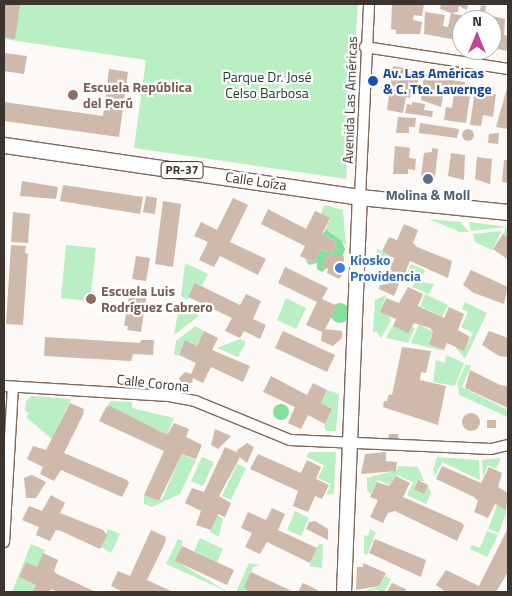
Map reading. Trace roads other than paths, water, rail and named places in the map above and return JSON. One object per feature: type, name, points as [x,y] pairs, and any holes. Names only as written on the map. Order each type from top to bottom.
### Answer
[{"type":"main road","name":"Calle Loíza","points":[[4,145],[360,196],[508,212]]},
{"type":"street","name":"Avenida Las Américas","points":[[360,196],[365,47],[369,4]]},
{"type":"street","points":[[365,47],[508,69]]},
{"type":"street","points":[[344,592],[360,196]]},
{"type":"street","points":[[4,542],[8,386]]},
{"type":"street","name":"Calle Corona","points":[[8,386],[169,396],[220,410],[290,440],[491,449],[508,446]]},
{"type":"place","name":"Av. Las Américas & C. Tte. Lavernge","points":[[373,81]]},
{"type":"place","name":"Escuela República del Perú","points":[[73,95]]},
{"type":"place","name":"Molina & Moll","points":[[428,179]]},
{"type":"place","name":"Kiosko Providencia","points":[[340,268]]},
{"type":"place","name":"Escuela Luis Rodríguez Cabrero","points":[[91,299]]},
{"type":"park label","name":"Parque Dr. José Celso Barbosa","points":[[267,86]]}]
